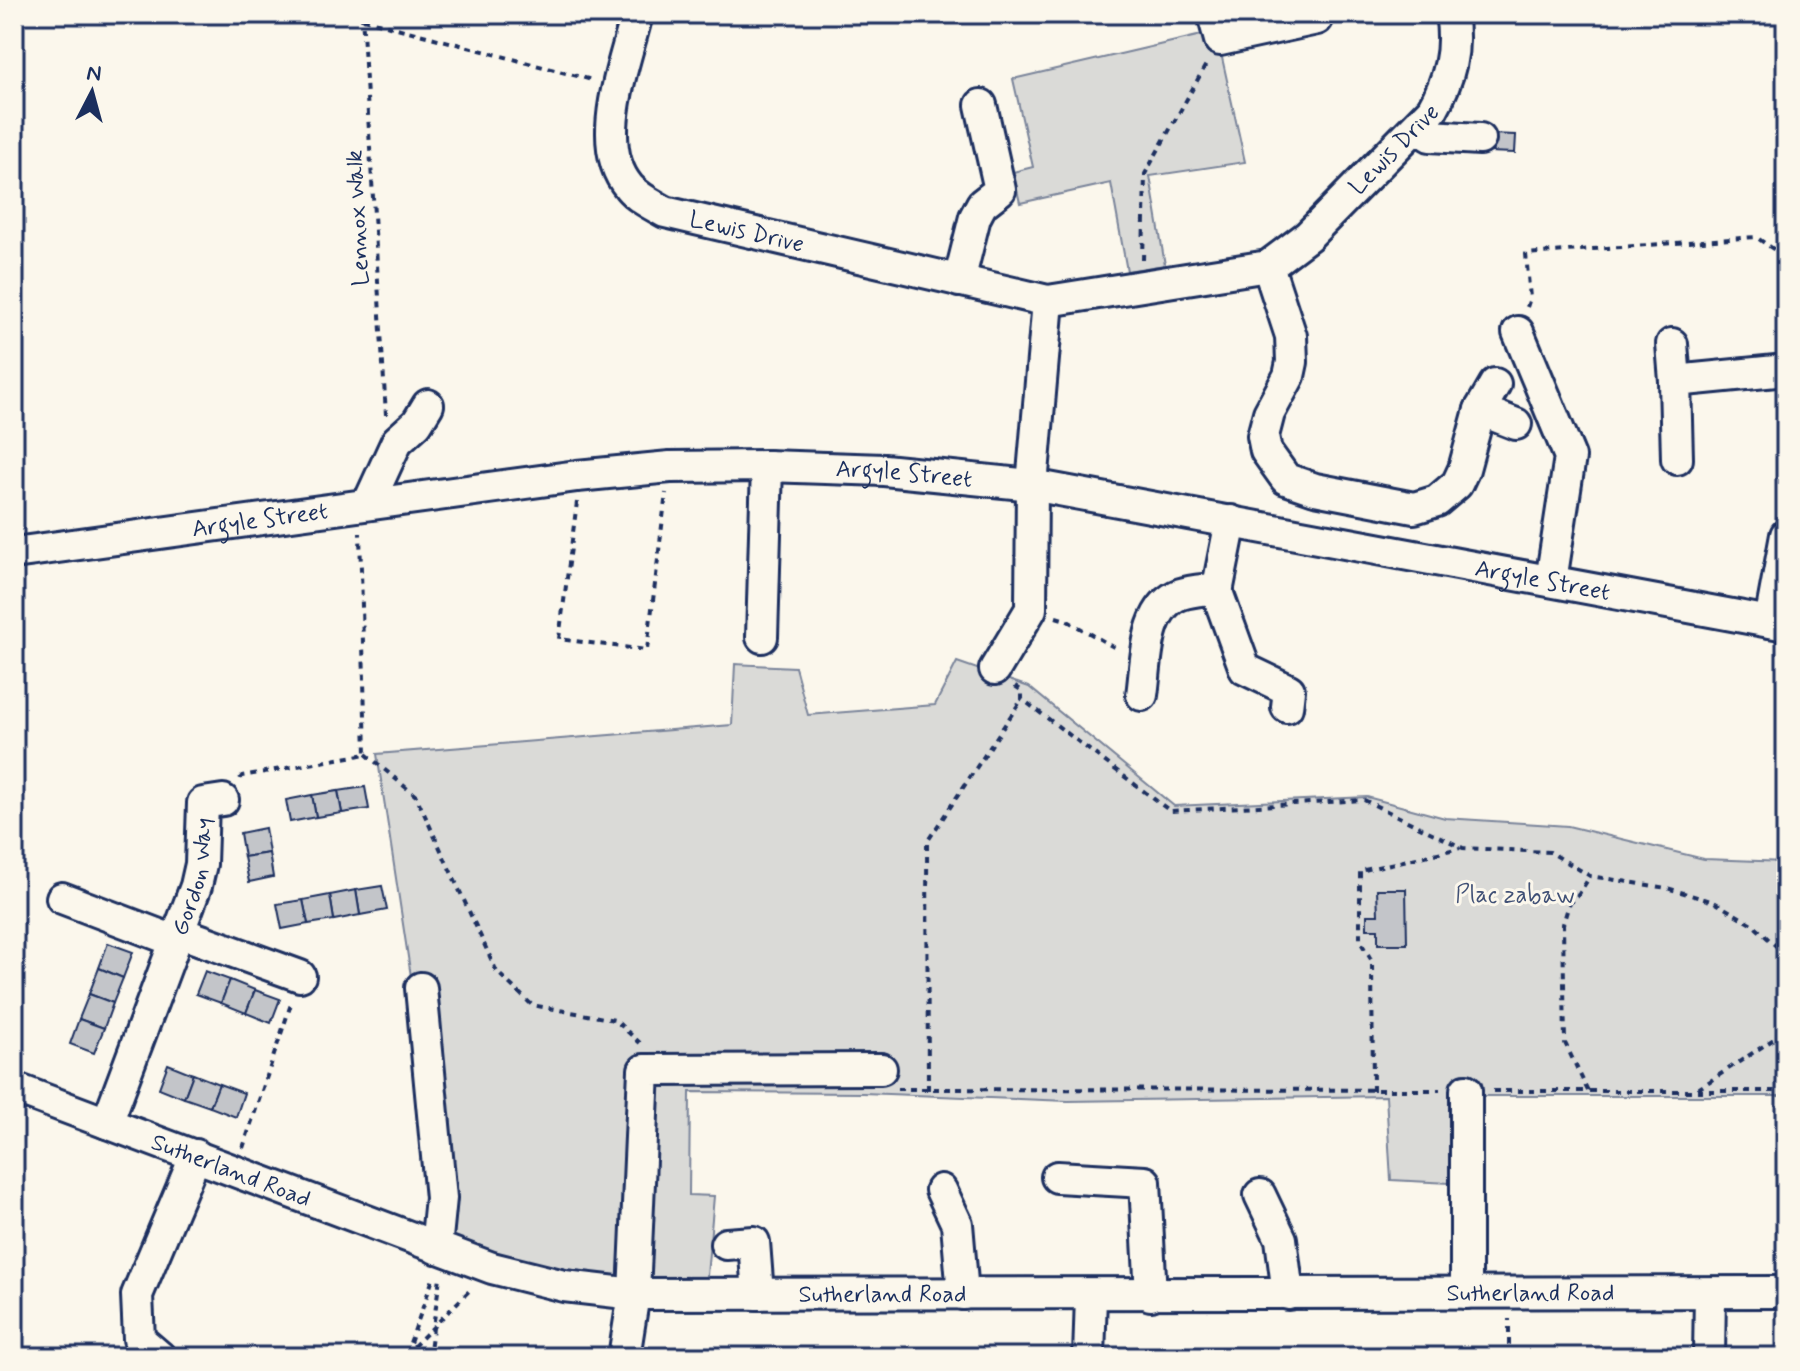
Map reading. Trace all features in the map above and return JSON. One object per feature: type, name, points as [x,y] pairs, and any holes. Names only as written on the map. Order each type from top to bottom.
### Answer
[{"type":"street","name":"Lewis Drive","points":[[637,14],[610,135],[616,165],[629,188],[665,212],[1048,301],[1268,266],[1308,236],[1432,110],[1444,88],[1453,59],[1451,14]]},
{"type":"street","points":[[1216,27],[1317,19]]},
{"type":"street","points":[[959,281],[975,217],[982,204],[1000,190],[981,105]]},
{"type":"street","points":[[1417,126],[1430,136],[1480,139]]},
{"type":"street","points":[[1268,266],[1291,336],[1292,362],[1289,376],[1269,413],[1263,436],[1266,451],[1286,479],[1315,489],[1414,508],[1437,501],[1457,484],[1480,410],[1495,384]]},
{"type":"street","points":[[995,669],[1031,609],[1032,485],[1048,301]]},
{"type":"street","points":[[1518,332],[1570,457],[1551,581]]},
{"type":"street","points":[[1672,344],[1677,459]]},
{"type":"street","points":[[1675,381],[1786,370]]},
{"type":"street","points":[[364,503],[397,441],[417,423],[428,405]]},
{"type":"street","points":[[1480,410],[1516,424]]},
{"type":"street","points":[[762,637],[767,466]]},
{"type":"street","name":"Argyle Street","points":[[14,553],[364,503],[670,467],[884,470],[1032,485],[1778,623]]},
{"type":"street","points":[[1231,521],[1217,592],[1245,669],[1289,690],[1287,707]]},
{"type":"street","points":[[1778,623],[1786,535]]},
{"type":"street","points":[[1145,680],[1150,630],[1159,610],[1180,594],[1218,588]]},
{"type":"street","name":"Gordon Way","points":[[107,1123],[196,886],[201,864],[203,803],[223,800]]},
{"type":"street","points":[[62,898],[300,976]]},
{"type":"street","points":[[421,988],[441,1198],[440,1249]]},
{"type":"street","points":[[624,1357],[634,1294],[644,1070],[881,1069]]},
{"type":"street","name":"Sutherland Road","points":[[14,1088],[492,1268],[564,1286],[634,1294],[1091,1296],[1786,1292]]},
{"type":"street","points":[[1466,1090],[1466,1293]]},
{"type":"street","points":[[160,1357],[139,1339],[137,1295],[196,1155]]},
{"type":"street","points":[[1057,1177],[1145,1182],[1151,1295]]},
{"type":"street","points":[[941,1190],[957,1224],[963,1294]]},
{"type":"street","points":[[1260,1195],[1281,1239],[1288,1294]]},
{"type":"street","points":[[726,1244],[754,1242],[758,1294]]},
{"type":"street","points":[[1709,1357],[1710,1293]]},
{"type":"street","points":[[1089,1357],[1091,1296]]},
{"type":"path","points":[[363,17],[619,87]]},
{"type":"path","name":"Lennox Walk","points":[[363,17],[386,420]]},
{"type":"path","points":[[1145,286],[1142,268],[1145,174],[1216,27]]},
{"type":"path","points":[[1518,332],[1530,298],[1526,254],[1756,237],[1786,258]]},
{"type":"path","points":[[577,476],[577,501],[559,639],[647,650],[670,467]]},
{"type":"path","points":[[364,503],[366,754],[416,796],[497,972],[532,1005],[615,1020],[639,1042],[644,1070]]},
{"type":"path","points":[[1031,609],[1066,620],[1145,680]]},
{"type":"path","points":[[928,1090],[927,842],[1022,699],[1022,691],[995,669]]},
{"type":"path","points":[[1022,699],[1170,811],[1364,800],[1463,848]]},
{"type":"path","name":"Gordon Way","points":[[223,800],[242,776],[366,754]]},
{"type":"path","points":[[1373,1091],[1372,961],[1360,941],[1360,871],[1463,848],[1550,852],[1590,876],[1667,888],[1714,902],[1752,924],[1786,955]]},
{"type":"path","points":[[1588,1091],[1565,1043],[1563,924],[1569,904],[1590,876]]},
{"type":"path","points":[[235,1170],[300,976]]},
{"type":"path","points":[[1696,1091],[1786,1031]]},
{"type":"path","points":[[881,1069],[898,1090],[1786,1091]]},
{"type":"path","points":[[429,1357],[440,1249]]},
{"type":"path","points":[[405,1356],[440,1249]]},
{"type":"path","points":[[405,1356],[492,1268]]},
{"type":"path","points":[[1509,1293],[1509,1357]]},
{"type":"green space","points":[[1206,34],[1210,54],[1221,53],[1245,162],[1150,176],[1165,265],[1127,271],[1111,183],[1020,203],[1013,172],[1033,167],[1013,79]]},
{"type":"green space","name":"Plac zabaw","points":[[957,662],[1029,687],[1174,806],[1367,797],[1445,818],[1568,826],[1704,859],[1786,862],[1786,1096],[1476,1096],[1470,1184],[1391,1180],[1386,1096],[1068,1101],[863,1093],[690,1092],[689,1195],[714,1196],[706,1287],[570,1275],[430,1236],[412,983],[377,754],[732,725],[735,664],[795,667],[808,715],[935,705]]},
{"type":"building","points":[[1489,134],[1516,135],[1515,153],[1488,152]]},
{"type":"building","points":[[365,787],[369,809],[342,813],[338,791]]},
{"type":"building","points":[[338,791],[342,813],[316,817],[312,795]]},
{"type":"building","points":[[312,795],[316,817],[290,822],[286,800]]},
{"type":"building","points":[[265,828],[269,853],[244,857],[240,833]]},
{"type":"building","points":[[269,853],[273,877],[249,882],[244,857]]},
{"type":"building","points":[[382,886],[387,910],[360,915],[356,890]]},
{"type":"building","points":[[1377,889],[1406,889],[1407,944],[1378,944],[1378,929],[1367,929],[1367,915],[1378,915]]},
{"type":"building","points":[[356,890],[360,915],[334,920],[330,895]]},
{"type":"building","points":[[330,895],[334,920],[308,924],[303,900]]},
{"type":"building","points":[[303,900],[308,924],[282,929],[277,904]]},
{"type":"building","points":[[108,943],[133,952],[123,978],[99,968]]},
{"type":"building","points":[[99,968],[123,978],[113,1003],[89,994]]},
{"type":"building","points":[[205,971],[230,980],[221,1003],[196,994]]},
{"type":"building","points":[[230,980],[255,990],[246,1013],[221,1003]]},
{"type":"building","points":[[255,990],[280,999],[271,1023],[246,1013]]},
{"type":"building","points":[[89,994],[113,1003],[104,1028],[79,1019]]},
{"type":"building","points":[[79,1019],[104,1028],[94,1053],[70,1044]]},
{"type":"building","points":[[168,1064],[193,1074],[184,1098],[159,1088]]},
{"type":"building","points":[[193,1074],[219,1084],[210,1107],[184,1098]]},
{"type":"building","points":[[219,1084],[244,1093],[236,1117],[210,1107]]}]
